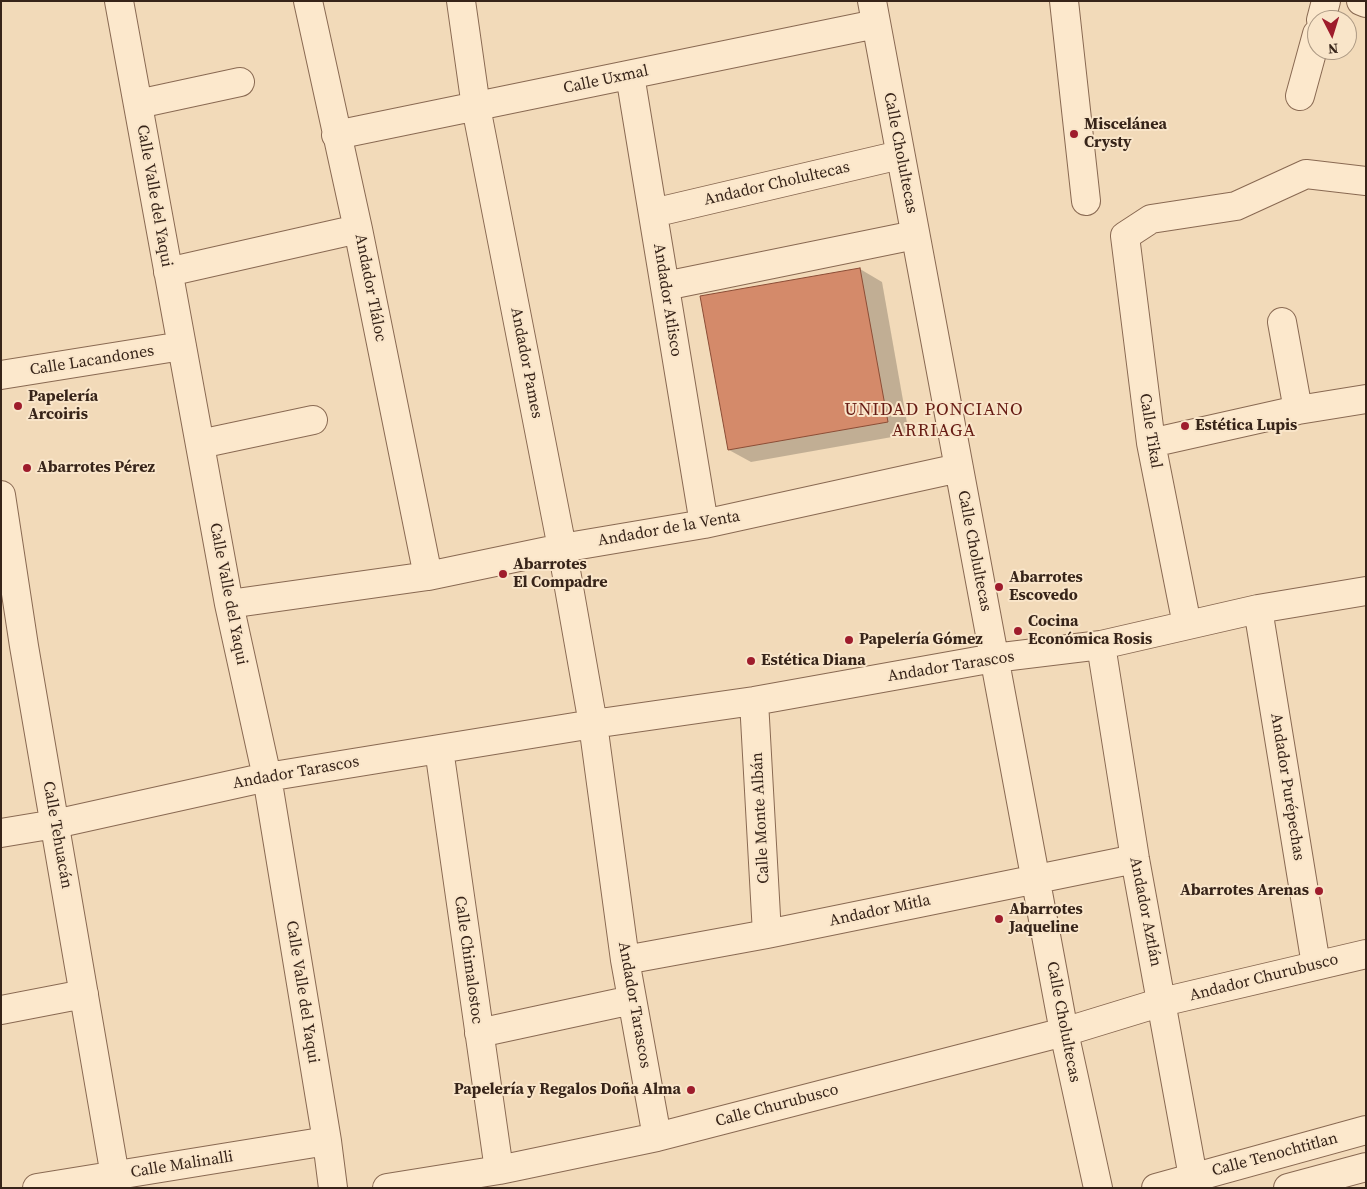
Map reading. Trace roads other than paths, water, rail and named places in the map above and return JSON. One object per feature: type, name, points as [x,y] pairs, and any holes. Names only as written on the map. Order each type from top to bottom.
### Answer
[{"type":"street","name":"Calle Valle del Yaqui","points":[[119,1],[229,604],[267,777],[327,1141],[333,1188]]},
{"type":"street","name":"Andador Tláloc","points":[[308,1],[358,229],[428,576]]},
{"type":"street","name":"Andador Pames","points":[[461,1],[476,107],[562,548],[593,724]]},
{"type":"street","points":[[1064,1],[1086,201]]},
{"type":"street","points":[[1361,1],[1366,4]]},
{"type":"street","name":"Calle Uxmal","points":[[336,135],[630,75],[874,13]]},
{"type":"street","name":"Calle Cholultecas","points":[[874,13],[1064,1032],[1098,1188]]},
{"type":"street","points":[[1300,96],[1310,60]]},
{"type":"street","name":"Andador Atlisco","points":[[630,75],[704,524]]},
{"type":"street","points":[[138,104],[240,82]]},
{"type":"street","name":"Andador Cholultecas","points":[[653,213],[900,155]]},
{"type":"street","name":"Calle Tikal","points":[[1187,624],[1150,443],[1125,236],[1151,219],[1236,206],[1306,174],[1366,181]]},
{"type":"street","points":[[168,272],[358,229]]},
{"type":"street","points":[[665,286],[915,235]]},
{"type":"street","points":[[1282,322],[1298,410]]},
{"type":"street","name":"Calle Lacandones","points":[[1,375],[182,346]]},
{"type":"street","points":[[1150,443],[1298,410],[1366,399]]},
{"type":"street","points":[[200,444],[313,420]]},
{"type":"street","name":"Andador de la Venta","points":[[229,604],[428,576],[562,548],[704,524],[959,468]]},
{"type":"street","name":"Calle Tehuacán","points":[[1,495],[13,648],[55,824],[114,1176]]},
{"type":"street","name":"Andador Tarascos","points":[[1,833],[55,824],[267,777],[593,724],[754,701],[994,658],[1101,645],[1258,609],[1366,591]]},
{"type":"street","name":"Andador Purépechas","points":[[1258,609],[1316,965]]},
{"type":"street","name":"Andador Aztlán","points":[[1101,645],[1135,860],[1162,1002],[1192,1183]]},
{"type":"street","name":"Calle Monte Albán","points":[[754,701],[767,934]]},
{"type":"street","name":"Andador Tarascos","points":[[593,724],[625,960],[657,1137]]},
{"type":"street","name":"Calle Chimalostoc","points":[[439,749],[499,1170]]},
{"type":"street","name":"Andador Mitla","points":[[625,960],[767,934],[1135,860]]},
{"type":"street","name":"Andador Churubusco","points":[[1162,1002],[1366,954]]},
{"type":"street","points":[[1,1010],[84,994]]},
{"type":"street","points":[[479,1033],[632,1000]]},
{"type":"street","name":"Calle Churubusco","points":[[388,1188],[499,1170],[657,1137],[1064,1032],[1162,1002]]},
{"type":"street","points":[[1288,1188],[1359,1169],[1354,1133]]},
{"type":"street","name":"Calle Tenochtitlan","points":[[1156,1188],[1192,1183],[1354,1133]]},
{"type":"street","name":"Calle Malinalli","points":[[37,1188],[327,1141]]},
{"type":"place","name":"Miscelánea Crysty","points":[[1074,134]]},
{"type":"place","name":"Papelería Arcoiris","points":[[18,406]]},
{"type":"place","name":"Estética Lupis","points":[[1185,426]]},
{"type":"place","name":"Abarrotes Pérez","points":[[27,468]]},
{"type":"place","name":"Abarrotes El Compadre","points":[[503,574]]},
{"type":"place","name":"Abarrotes Escovedo","points":[[999,587]]},
{"type":"place","name":"Cocina Económica Rosis","points":[[1018,631]]},
{"type":"place","name":"Papelería Gómez","points":[[849,640]]},
{"type":"place","name":"Estética Diana","points":[[751,661]]},
{"type":"place","name":"Abarrotes Arenas","points":[[1319,891]]},
{"type":"place","name":"Abarrotes Jaqueline","points":[[999,919]]},
{"type":"place","name":"Papelería y Regalos Doña Alma","points":[[691,1090]]},
{"type":"district","name":"UNIDAD PONCIANO ARRIAGA","points":[[934,420]]}]
